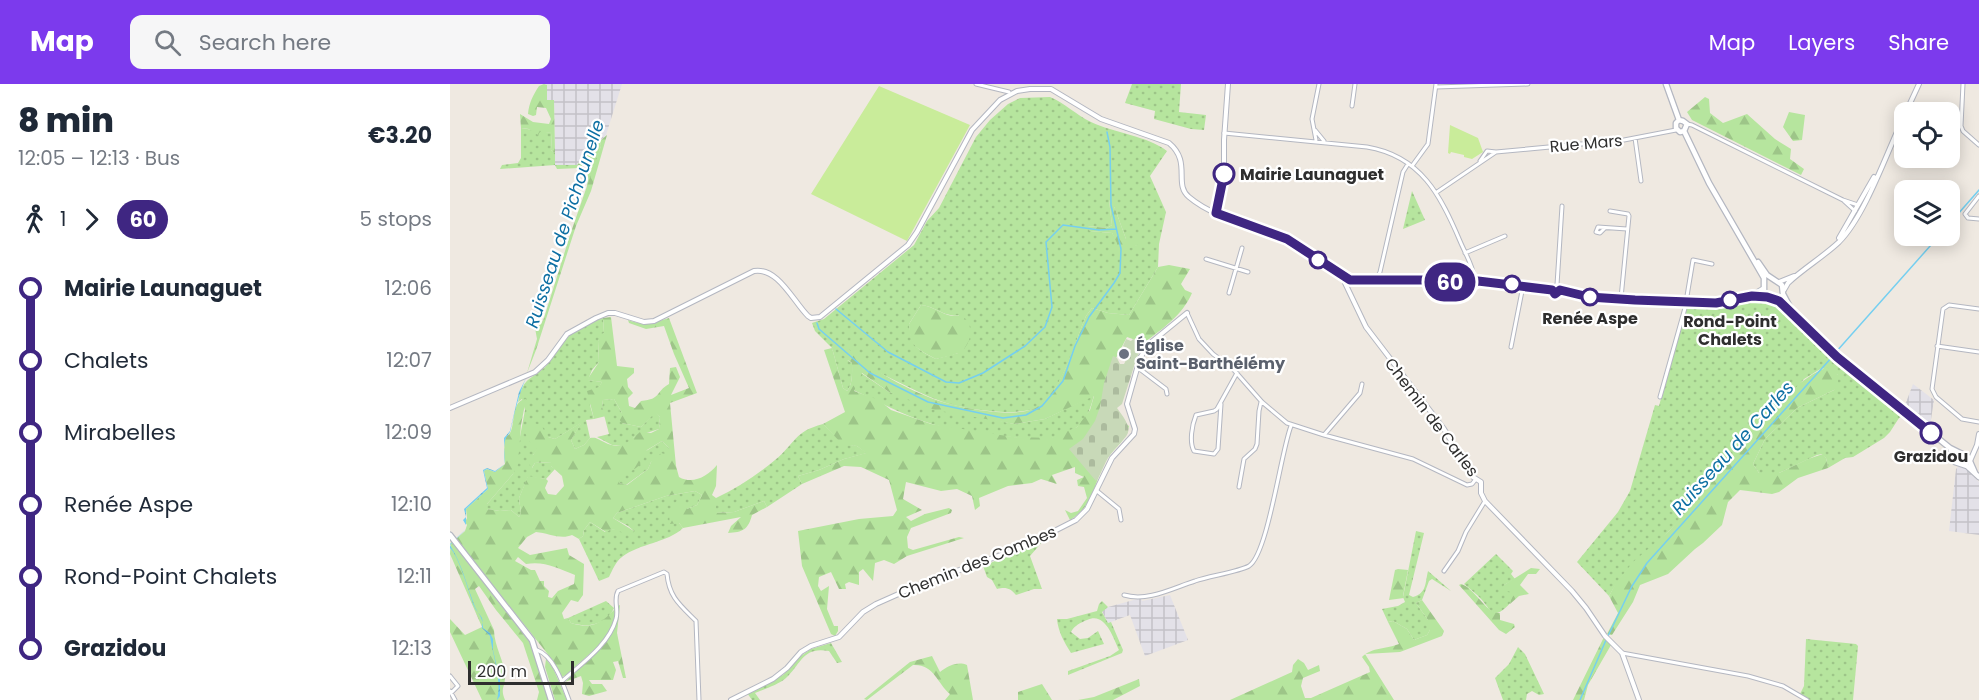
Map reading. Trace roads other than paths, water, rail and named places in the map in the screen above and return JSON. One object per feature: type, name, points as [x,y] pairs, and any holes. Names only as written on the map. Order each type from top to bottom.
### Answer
[{"type":"main road","points":[[1667,84],[1679,120]]},
{"type":"main road","points":[[1679,120],[1687,124],[1684,131],[1709,183],[1764,278],[1767,297],[1782,303],[1832,353],[1950,448],[1966,458],[1977,475]]},
{"type":"main road","points":[[1679,120],[1676,123],[1676,130],[1684,131]]},
{"type":"main road","points":[[1748,250],[1767,275],[1776,281],[1794,314]]},
{"type":"main road","points":[[1765,287],[1776,281]]},
{"type":"main road","points":[[1775,300],[1783,292]]},
{"type":"main road","points":[[1950,448],[1957,463],[1964,464],[1977,475]]},
{"type":"main road","points":[[1954,458],[1966,458]]},
{"type":"main road","points":[[1964,464],[1966,458]]},
{"type":"main road","points":[[452,538],[527,633],[537,650],[551,700]]},
{"type":"street","points":[[976,84],[1009,92]]},
{"type":"street","points":[[1216,213],[1224,177],[1224,133],[1228,84]]},
{"type":"street","points":[[1317,142],[1312,119],[1319,84]]},
{"type":"street","points":[[1352,106],[1354,84]]},
{"type":"street","points":[[1376,280],[1380,272],[1403,172],[1428,144],[1436,86],[1527,84]]},
{"type":"street","points":[[1910,102],[1919,84]]},
{"type":"street","points":[[1963,84],[1960,126],[1979,145]]},
{"type":"street","points":[[450,408],[535,372],[548,360],[567,334],[596,318],[615,313],[644,322],[654,321],[754,271],[761,270],[771,273],[808,316],[820,317],[908,245],[922,224],[972,130],[1000,100],[1017,91],[1047,88],[1101,119],[1169,143],[1181,159],[1184,192],[1194,201],[1216,213],[1287,239],[1347,281],[1470,280],[1475,284],[1478,281],[1523,286],[1552,290],[1557,294],[1562,206]]},
{"type":"street","points":[[1687,124],[1692,124],[1858,209]]},
{"type":"street","points":[[1314,128],[1325,142]]},
{"type":"street","name":"Rue Mars","points":[[1437,192],[1496,152],[1635,138],[1676,130]]},
{"type":"street","points":[[1224,133],[1381,149],[1410,166],[1437,192],[1478,281]]},
{"type":"street","points":[[1783,292],[1797,274],[1844,236],[1894,137]]},
{"type":"street","points":[[1635,138],[1641,181]]},
{"type":"street","points":[[1979,196],[1965,214],[1968,218],[1979,219]]},
{"type":"street","points":[[1843,200],[1858,209]]},
{"type":"street","points":[[1610,212],[1629,216],[1620,299]]},
{"type":"street","points":[[1605,228],[1627,230]]},
{"type":"street","points":[[1465,253],[1505,236]]},
{"type":"street","points":[[1229,292],[1242,248]]},
{"type":"street","points":[[1206,259],[1248,272]]},
{"type":"street","points":[[1660,397],[1687,302],[1693,260],[1712,264]]},
{"type":"street","points":[[1380,272],[1382,280]]},
{"type":"street","points":[[1470,280],[1473,273]]},
{"type":"street","points":[[1776,281],[1797,274]]},
{"type":"street","name":"Chemin de Carles","points":[[1347,281],[1366,327],[1444,429],[1481,483],[1481,493],[1485,501],[1572,591],[1605,636],[1622,653]]},
{"type":"street","points":[[1511,347],[1523,286]]},
{"type":"street","points":[[1752,296],[1765,287]]},
{"type":"street","points":[[1559,288],[1589,297],[1687,302],[1716,303],[1752,296],[1767,297]]},
{"type":"street","points":[[1979,309],[1945,307],[1932,389],[1934,395],[1962,419],[1979,422]]},
{"type":"street","points":[[1187,313],[1199,339],[1213,354],[1237,373],[1262,402],[1291,425],[1413,459],[1467,485],[1472,484],[1476,478]]},
{"type":"street","name":"Chemin des Combes","points":[[731,700],[773,679],[801,652],[838,637],[863,612],[876,604],[930,580],[1016,550],[1063,528],[1083,515],[1112,458],[1134,434],[1135,429],[1127,404],[1137,367],[1149,344],[1187,313]]},
{"type":"street","points":[[1937,346],[1979,352]]},
{"type":"street","points":[[1137,367],[1166,389],[1167,394]]},
{"type":"street","points":[[1221,404],[1214,411],[1196,415],[1192,447],[1194,451],[1214,454],[1218,449],[1221,404],[1224,394],[1237,373]]},
{"type":"street","points":[[1324,435],[1359,393],[1362,384]]},
{"type":"street","points":[[1239,487],[1244,459],[1257,444],[1259,411],[1262,402]]},
{"type":"street","points":[[1124,595],[1147,596],[1166,592],[1198,580],[1244,568],[1253,562],[1263,537],[1291,425]]},
{"type":"street","points":[[1966,458],[1975,448],[1979,434]]},
{"type":"street","points":[[1097,491],[1119,509],[1120,520]]},
{"type":"street","points":[[1444,571],[1458,551],[1466,532],[1485,501]]},
{"type":"street","points":[[561,681],[610,635],[618,612],[615,599],[618,591],[666,573],[667,585],[672,595],[696,621],[699,700]]},
{"type":"street","points":[[537,650],[544,653],[561,681],[568,700]]},
{"type":"street","points":[[1622,653],[1639,700]]},
{"type":"street","points":[[1622,653],[1748,676],[1783,686],[1807,700]]},
{"type":"street","points":[[450,676],[458,686],[451,692],[455,700]]},
{"type":"water","points":[[526,378],[511,430],[504,448],[504,438],[510,431],[519,392]]},
{"type":"water","points":[[505,464],[495,472],[487,469],[484,471],[488,489],[466,509],[466,517],[464,509],[487,488],[483,470],[487,468],[495,471]]},
{"type":"water","points":[[450,545],[461,567],[478,612],[474,606]]},
{"type":"water","points":[[482,622],[483,628],[490,633],[493,639],[493,650],[500,680],[500,696],[497,700],[498,684],[490,636],[482,628]]},
{"type":"waterway","points":[[817,323],[819,329],[870,373],[928,402],[1003,418],[1026,415],[1042,406],[1063,381],[1075,346],[1089,317],[1120,273],[1121,249],[1111,205],[1110,147],[1107,132]]},
{"type":"waterway","name":"Ruisseau de Carles","points":[[1960,212],[1979,190]]},
{"type":"waterway","points":[[836,309],[888,352],[946,382],[959,383],[983,373],[1025,346],[1045,327],[1052,307],[1046,242],[1063,225],[1099,230],[1116,229]]},
{"type":"waterway","name":"Ruisseau de Carles","points":[[1836,352],[1930,246]]},
{"type":"waterway","name":"Ruisseau de Carles","points":[[1608,636],[1632,586],[1647,563],[1833,356]]},
{"type":"waterway","name":"Ruisseau de Carles","points":[[1580,700],[1606,640]]},
{"type":"place","name":"Mairie Launaguet","points":[[1224,174]]},
{"type":"place","name":"Renée Aspe","points":[[1590,297]]},
{"type":"place","name":"Rond-Point Chalets","points":[[1730,300]]},
{"type":"place","name":"Église Saint-Barthélémy","points":[[1124,354]]},
{"type":"place","name":"Grazidou","points":[[1931,433]]},
{"type":"water label","name":"Ruisseau de Pichounelle","points":[[565,224]]}]
